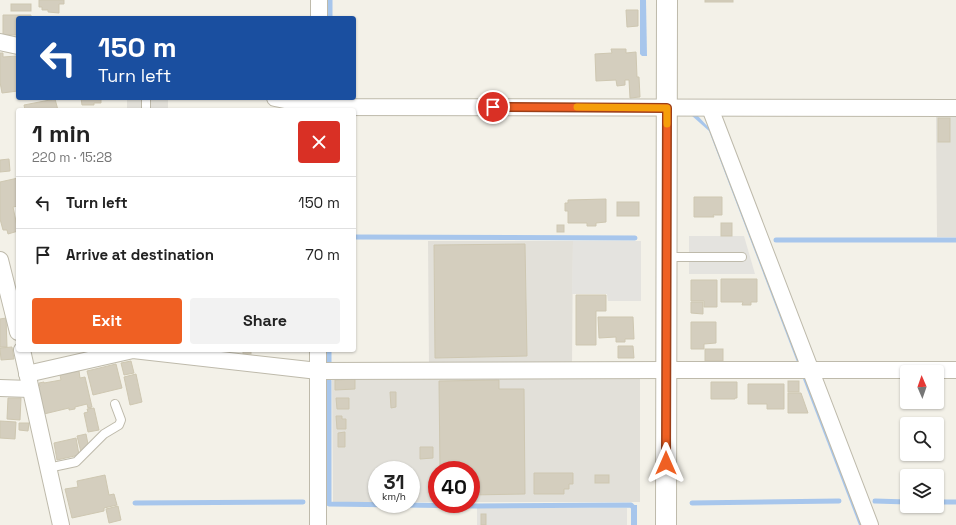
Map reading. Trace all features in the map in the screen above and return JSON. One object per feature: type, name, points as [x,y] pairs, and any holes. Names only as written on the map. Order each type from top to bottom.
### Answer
[{"type":"street","points":[[319,0],[319,16]]},
{"type":"street","points":[[666,525],[667,0]]},
{"type":"street","points":[[0,42],[16,46]]},
{"type":"street","points":[[288,100],[319,105],[667,108],[956,108]]},
{"type":"street","points":[[710,108],[870,525]]},
{"type":"street","points":[[0,260],[16,324]]},
{"type":"street","points":[[22,352],[60,525]]},
{"type":"street","points":[[0,388],[29,381],[126,352]]},
{"type":"street","points":[[150,352],[318,372],[956,370]]},
{"type":"street","points":[[318,352],[318,525]]},
{"type":"lane","points":[[667,257],[742,257]]},
{"type":"lane","points":[[48,468],[76,462],[104,434],[119,425],[121,420],[115,404]]},
{"type":"shaded area","points":[[127,100],[168,100],[168,108],[127,108]]},
{"type":"shaded area","points":[[936,117],[956,117],[956,237],[937,237]]},
{"type":"shaded area","points":[[689,236],[744,236],[755,274],[689,274]]},
{"type":"shaded area","points":[[428,241],[573,241],[572,363],[429,365]]},
{"type":"shaded area","points":[[573,241],[641,241],[641,301],[608,301],[607,294],[572,294]]},
{"type":"shaded area","points":[[332,378],[640,379],[640,502],[480,502],[480,461],[428,461],[428,502],[420,502],[420,461],[368,461],[368,502],[333,502]]},
{"type":"shaded area","points":[[480,508],[627,508],[627,525],[477,525],[477,513],[480,513]]},
{"type":"water","points":[[640,0],[646,0],[647,56],[642,56],[640,54]]},
{"type":"water","points":[[691,115],[697,115],[710,129],[800,358],[797,362],[709,131]]},
{"type":"water","points":[[803,379],[809,379],[865,525],[859,525]]},
{"type":"water","points":[[631,505],[637,505],[637,525],[631,525]]},
{"type":"building","points":[[39,0],[64,0],[64,4],[59,4],[59,13],[48,12],[48,10],[42,10],[42,7],[39,7]]},
{"type":"building","points":[[705,0],[733,0],[733,2],[705,2]]},
{"type":"building","points":[[11,4],[31,4],[31,11],[11,11]]},
{"type":"building","points":[[626,10],[638,10],[638,26],[627,27]]},
{"type":"building","points":[[3,15],[31,15],[16,16],[16,35],[3,35]]},
{"type":"building","points":[[611,49],[626,49],[626,53],[636,52],[637,77],[639,77],[640,97],[630,98],[629,80],[625,80],[625,85],[617,86],[616,80],[596,81],[595,54],[612,53]]},
{"type":"building","points":[[0,53],[3,53],[3,57],[16,56],[16,91],[2,93],[0,82]]},
{"type":"building","points":[[55,100],[57,108],[25,108],[24,105]]},
{"type":"building","points":[[81,100],[101,100],[101,103],[94,103],[94,105],[82,105]]},
{"type":"building","points":[[938,118],[950,118],[950,142],[938,142]]},
{"type":"building","points":[[9,159],[10,171],[0,172],[0,160]]},
{"type":"building","points":[[16,178],[16,206],[13,207],[16,221],[16,232],[8,234],[7,230],[3,230],[0,219],[0,182]]},
{"type":"building","points":[[694,197],[722,197],[722,215],[713,215],[714,217],[694,217]]},
{"type":"building","points":[[606,199],[606,222],[596,223],[596,226],[587,226],[587,223],[568,223],[568,211],[565,211],[565,203],[568,203],[568,200]]},
{"type":"building","points":[[617,202],[639,202],[639,216],[617,216]]},
{"type":"building","points":[[721,223],[732,223],[732,236],[721,236]]},
{"type":"building","points":[[557,225],[564,225],[564,232],[557,232]]},
{"type":"building","points":[[525,244],[527,356],[435,358],[434,245]]},
{"type":"building","points":[[721,279],[757,279],[757,302],[751,302],[751,305],[742,305],[743,302],[721,302]]},
{"type":"building","points":[[691,280],[717,280],[717,307],[704,307],[704,301],[691,301]]},
{"type":"building","points":[[576,295],[606,295],[606,311],[596,311],[596,345],[576,345]]},
{"type":"building","points":[[691,302],[703,302],[703,314],[691,313]]},
{"type":"building","points":[[598,317],[633,317],[634,339],[625,339],[625,342],[616,342],[616,337],[599,338]]},
{"type":"building","points":[[6,318],[7,347],[0,347],[0,319]]},
{"type":"building","points":[[691,322],[716,322],[716,343],[704,344],[704,349],[691,349]]},
{"type":"building","points":[[618,346],[633,346],[634,358],[618,358]]},
{"type":"building","points":[[12,347],[14,359],[1,360],[0,348]]},
{"type":"building","points":[[705,349],[723,349],[723,361],[705,361]]},
{"type":"building","points":[[243,352],[251,352],[251,354],[243,354]]},
{"type":"building","points":[[131,361],[134,373],[124,375],[121,363]]},
{"type":"building","points":[[116,364],[122,388],[93,395],[87,371]]},
{"type":"building","points":[[79,371],[80,378],[85,377],[92,407],[88,408],[87,404],[75,407],[75,409],[69,410],[69,408],[44,414],[38,388],[40,387],[39,383],[61,380],[60,375]]},
{"type":"building","points":[[136,374],[142,402],[130,405],[124,377]]},
{"type":"building","points":[[355,379],[355,389],[335,390],[335,380]]},
{"type":"building","points":[[499,380],[499,389],[524,389],[525,494],[480,495],[480,461],[440,461],[439,381]]},
{"type":"building","points":[[788,381],[799,381],[799,392],[788,392]]},
{"type":"building","points":[[711,382],[737,382],[737,398],[711,399]]},
{"type":"building","points":[[748,384],[784,384],[784,409],[767,409],[767,404],[748,404]]},
{"type":"building","points":[[390,392],[396,392],[396,407],[391,408]]},
{"type":"building","points":[[788,393],[801,393],[808,413],[788,413]]},
{"type":"building","points":[[8,398],[21,398],[20,420],[7,419]]},
{"type":"building","points":[[336,398],[349,398],[349,409],[337,409]]},
{"type":"building","points":[[94,408],[99,430],[88,432],[84,413],[88,412],[87,409]]},
{"type":"building","points":[[336,416],[342,416],[342,419],[346,419],[346,429],[337,429]]},
{"type":"building","points":[[0,421],[16,422],[15,439],[0,438]]},
{"type":"building","points":[[19,423],[29,423],[28,431],[19,430]]},
{"type":"building","points":[[345,432],[345,447],[338,447],[338,433]]},
{"type":"building","points":[[86,434],[88,444],[81,452],[77,436]]},
{"type":"building","points":[[76,438],[79,455],[57,460],[54,443]]},
{"type":"building","points":[[420,447],[433,447],[433,458],[420,459]]},
{"type":"building","points":[[534,473],[573,473],[573,484],[569,484],[569,489],[564,489],[564,494],[534,494]]},
{"type":"building","points":[[105,475],[109,495],[114,494],[117,505],[104,508],[104,511],[72,518],[65,489],[78,487],[77,481]]},
{"type":"building","points":[[595,475],[609,475],[609,483],[595,483]]},
{"type":"building","points":[[118,506],[121,520],[109,523],[106,509]]},
{"type":"building","points":[[481,514],[486,514],[486,525],[481,525]]},
{"type":"waterway","points":[[330,0],[330,16]]},
{"type":"waterway","points":[[356,237],[635,238]]},
{"type":"waterway","points":[[776,240],[956,240]]},
{"type":"waterway","points":[[329,352],[329,363]]},
{"type":"waterway","points":[[329,381],[329,504],[477,506],[631,505],[634,510]]},
{"type":"waterway","points":[[692,503],[839,501]]},
{"type":"waterway","points":[[875,501],[900,502]]},
{"type":"waterway","points":[[135,503],[303,502]]},
{"type":"waterway","points":[[944,502],[956,502]]},
{"type":"slow traffic","points":[[577,107],[667,108],[667,124]]},
{"type":"route","points":[[493,107],[667,108],[666,463]]}]
